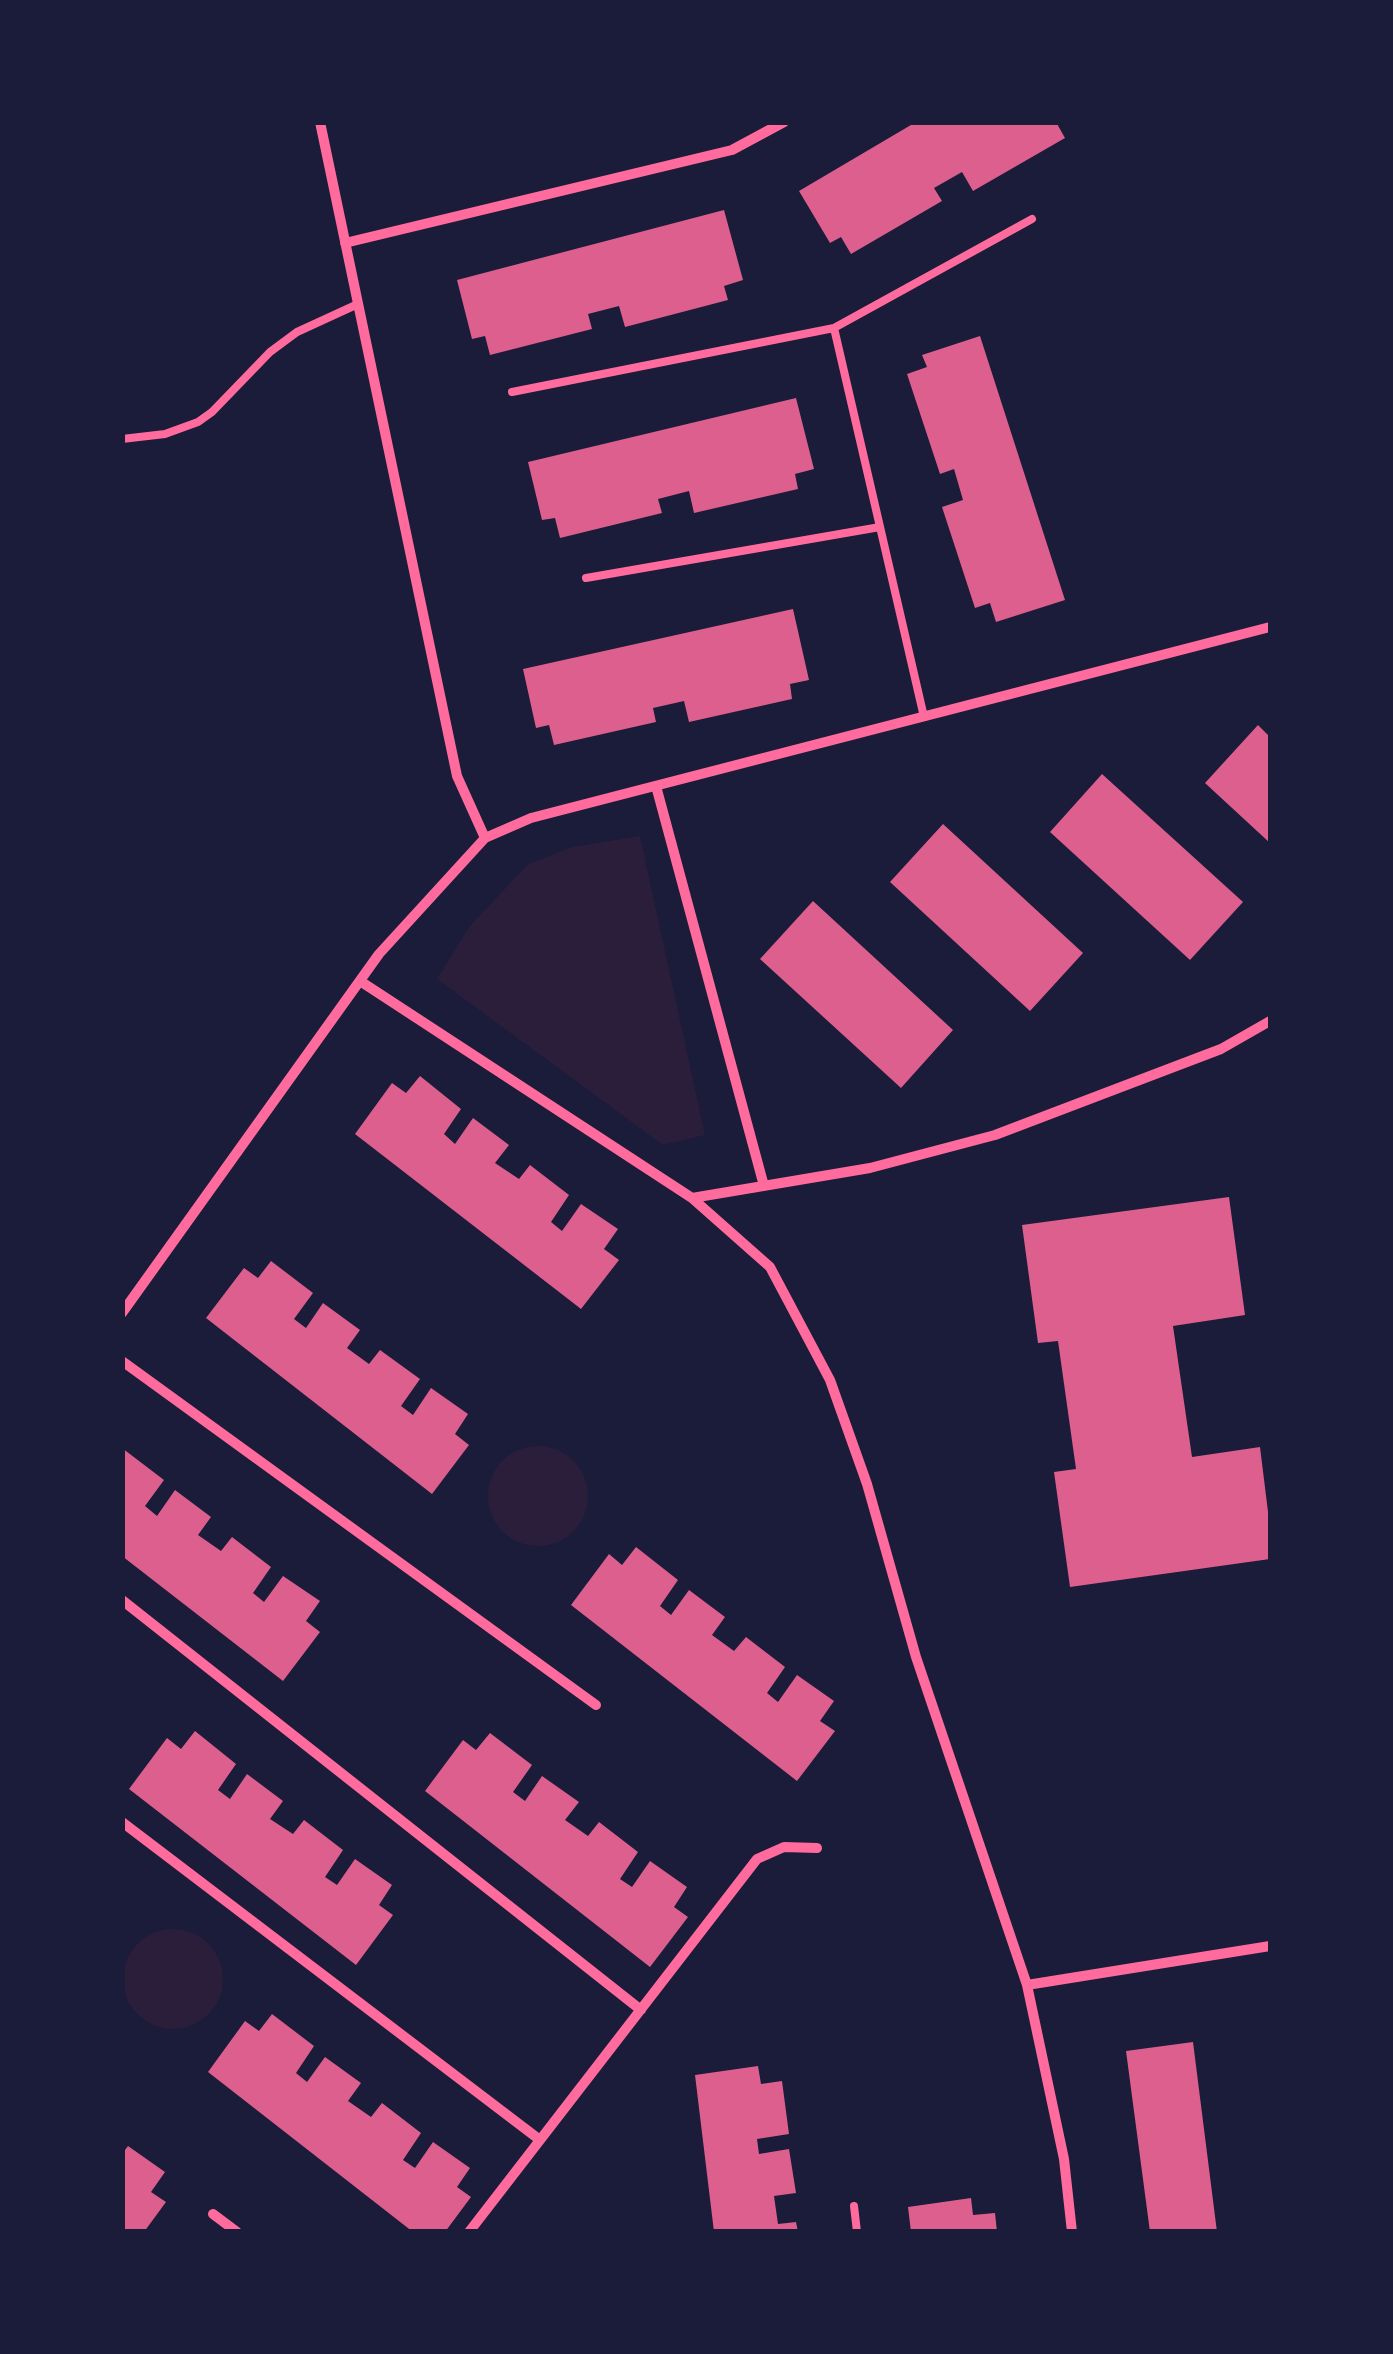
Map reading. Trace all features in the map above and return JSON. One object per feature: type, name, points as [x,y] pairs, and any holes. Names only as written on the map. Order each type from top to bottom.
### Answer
[{"type":"street","points":[[320,122],[457,776],[485,838]]},
{"type":"street","points":[[345,243],[732,150],[784,122]]},
{"type":"street","points":[[122,1313],[360,981],[427,898],[485,838],[531,818],[1270,627]]},
{"type":"street","points":[[656,786],[764,1186]]},
{"type":"street","points":[[360,981],[692,1198],[770,1267],[830,1380],[867,1484],[916,1656],[1027,1985],[1064,2159],[1072,2232]]},
{"type":"street","points":[[692,1198],[870,1168],[995,1135],[1221,1049],[1270,1021]]},
{"type":"street","points":[[122,1361],[596,1705]]},
{"type":"street","points":[[122,1600],[640,2010]]},
{"type":"street","points":[[122,1822],[540,2140]]},
{"type":"street","points":[[469,2232],[756,1860],[784,1847],[817,1848]]},
{"type":"street","points":[[1027,1985],[1270,1946]]},
{"type":"street","points":[[213,2214],[237,2232]]},
{"type":"lane","points":[[512,392],[834,328],[1032,218]]},
{"type":"lane","points":[[122,439],[165,434],[198,422],[270,352],[312,324],[358,304]]},
{"type":"lane","points":[[834,328],[924,717]]},
{"type":"lane","points":[[586,578],[880,526]]},
{"type":"lane","points":[[854,2206],[857,2232]]},
{"type":"shaded area","points":[[640,836],[705,1135],[663,1145],[437,979],[469,927],[528,864],[572,847]]},
{"type":"shaded area","points":[[538,1446],[557,1449],[574,1460],[585,1477],[585,1515],[574,1532],[557,1543],[538,1546],[519,1543],[502,1532],[491,1515],[488,1496],[491,1477],[502,1460],[519,1449]]},
{"type":"shaded area","points":[[173,1929],[201,1937],[215,1951],[223,1979],[215,2007],[201,2021],[173,2029],[145,2021],[131,2007],[123,1979],[131,1951],[145,1937]]},
{"type":"building","points":[[916,122],[1056,122],[1065,138],[973,191],[962,172],[934,188],[942,201],[851,254],[841,237],[830,243],[799,191]]},
{"type":"building","points":[[724,210],[743,280],[724,286],[728,300],[625,327],[619,306],[588,314],[592,329],[490,355],[485,336],[472,339],[457,280]]},
{"type":"building","points":[[980,336],[1065,600],[996,622],[990,603],[975,608],[942,507],[963,500],[954,469],[940,474],[907,374],[927,367],[922,355]]},
{"type":"building","points":[[796,398],[814,469],[795,474],[798,489],[694,513],[689,491],[658,499],[662,513],[560,538],[555,518],[542,520],[528,462]]},
{"type":"building","points":[[793,609],[809,680],[790,684],[792,699],[689,722],[684,701],[653,708],[656,722],[554,745],[549,725],[536,728],[523,669]]},
{"type":"building","points":[[1258,725],[1270,737],[1270,843],[1205,783]]},
{"type":"building","points":[[1102,774],[1243,902],[1190,960],[1050,832]]},
{"type":"building","points":[[943,824],[1083,953],[1030,1011],[890,882]]},
{"type":"building","points":[[813,901],[953,1030],[901,1088],[760,959]]},
{"type":"building","points":[[420,1076],[461,1109],[444,1134],[455,1144],[473,1118],[509,1145],[495,1163],[519,1179],[530,1165],[569,1195],[551,1222],[562,1231],[581,1204],[618,1229],[604,1249],[619,1260],[581,1309],[355,1134],[392,1083],[406,1093]]},
{"type":"building","points":[[1229,1197],[1245,1315],[1173,1326],[1192,1457],[1260,1447],[1270,1559],[1070,1587],[1054,1472],[1076,1469],[1058,1341],[1038,1343],[1022,1225]]},
{"type":"building","points":[[271,1261],[313,1293],[294,1319],[306,1328],[323,1303],[360,1330],[347,1348],[369,1364],[380,1350],[420,1379],[401,1406],[413,1415],[431,1388],[468,1414],[455,1434],[469,1445],[432,1494],[206,1318],[244,1268],[258,1278]]},
{"type":"building","points":[[122,1448],[164,1480],[145,1506],[157,1516],[175,1490],[211,1517],[198,1535],[221,1551],[232,1537],[271,1567],[253,1593],[264,1602],[283,1576],[320,1601],[306,1621],[320,1632],[283,1681],[122,1556]]},
{"type":"building","points":[[636,1547],[678,1580],[660,1606],[671,1615],[689,1590],[725,1617],[712,1635],[734,1651],[746,1637],[785,1667],[767,1693],[778,1702],[797,1675],[834,1701],[820,1721],[835,1731],[797,1781],[571,1605],[609,1554],[622,1565]]},
{"type":"building","points":[[195,1731],[236,1764],[218,1790],[230,1799],[247,1774],[283,1801],[270,1819],[293,1834],[304,1820],[343,1850],[325,1877],[337,1885],[355,1859],[392,1885],[379,1905],[393,1915],[356,1965],[129,1789],[167,1738],[181,1749]]},
{"type":"building","points":[[490,1733],[532,1765],[513,1792],[525,1801],[542,1776],[579,1802],[565,1820],[588,1836],[599,1822],[638,1852],[620,1879],[632,1887],[650,1861],[687,1887],[674,1907],[688,1917],[650,1967],[425,1791],[463,1740],[476,1750]]},
{"type":"building","points":[[272,2014],[314,2046],[296,2073],[307,2082],[325,2057],[361,2083],[348,2101],[371,2117],[382,2103],[421,2133],[403,2160],[415,2168],[433,2142],[470,2168],[457,2187],[471,2197],[445,2232],[413,2232],[208,2072],[245,2021],[259,2031]]},
{"type":"building","points":[[1193,2042],[1217,2232],[1150,2232],[1126,2051]]},
{"type":"building","points":[[758,2066],[761,2084],[782,2081],[789,2134],[757,2139],[759,2154],[789,2149],[796,2193],[774,2196],[778,2224],[796,2222],[798,2232],[714,2232],[695,2075]]},
{"type":"building","points":[[128,2146],[165,2172],[151,2192],[166,2202],[144,2232],[122,2232],[122,2154]]},
{"type":"building","points":[[971,2198],[973,2215],[995,2213],[997,2232],[911,2232],[908,2207]]}]
